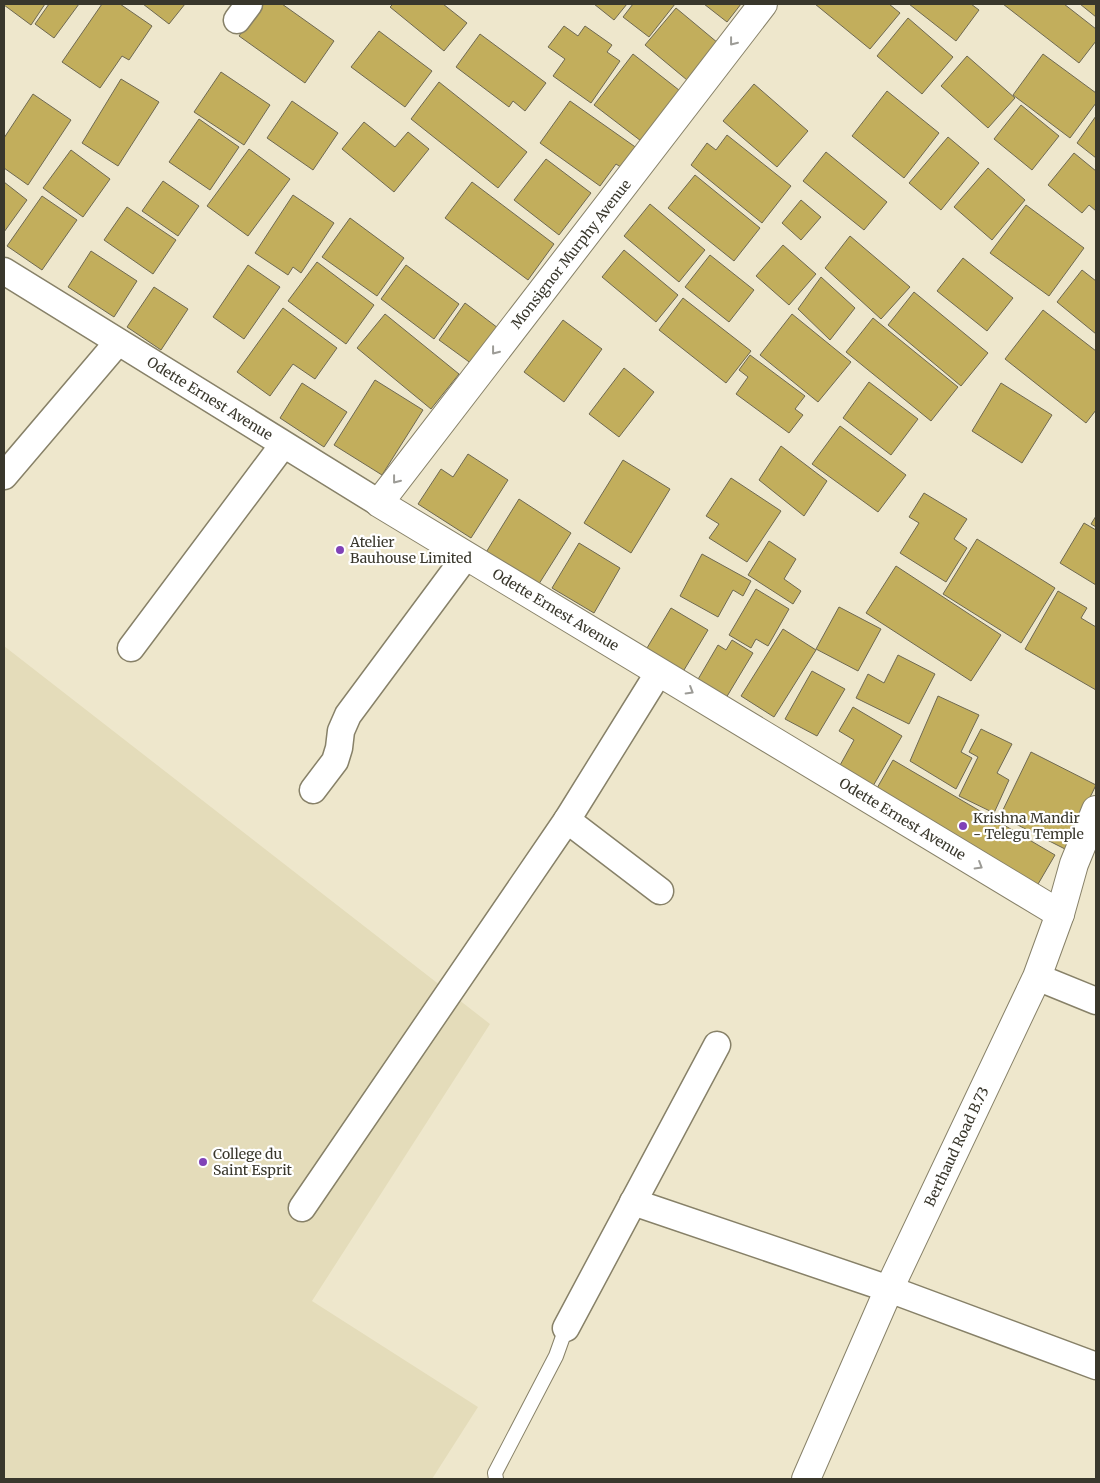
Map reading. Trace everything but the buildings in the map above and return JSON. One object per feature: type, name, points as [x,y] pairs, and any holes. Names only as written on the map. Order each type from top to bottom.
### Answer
[{"type":"street","name":"Monsignor Murphy Avenue","points":[[378,503],[763,4]]},
{"type":"street","name":"Odette Ernest Avenue","points":[[4,271],[378,503],[1060,914]]},
{"type":"street","points":[[4,476],[118,342]]},
{"type":"street","points":[[132,648],[283,445]]},
{"type":"street","points":[[313,790],[335,761],[341,731],[348,715],[466,556]]},
{"type":"street","points":[[302,1208],[566,820],[658,672]]},
{"type":"street","name":"Berthaud Road B.73","points":[[811,1478],[889,1289],[1037,977],[1060,914],[1074,864],[1096,810]]},
{"type":"street","points":[[566,820],[660,891]]},
{"type":"street","points":[[1037,977],[1096,1000]]},
{"type":"street","points":[[566,1328],[717,1045]]},
{"type":"street","points":[[633,1202],[889,1289],[1096,1366]]},
{"type":"lane","points":[[496,1479],[495,1473],[556,1356],[566,1328]]},
{"type":"shaded area","name":"College du Saint Esprit","points":[[4,646],[490,1024],[312,1301],[478,1407],[432,1479],[4,1479]]},
{"type":"place","name":"Atelier Bauhouse Limited","points":[[340,550]]},
{"type":"place","name":"Krishna Mandir - Telegu Temple","points":[[963,826]]},
{"type":"place","name":"College du Saint Esprit","points":[[203,1162]]}]
